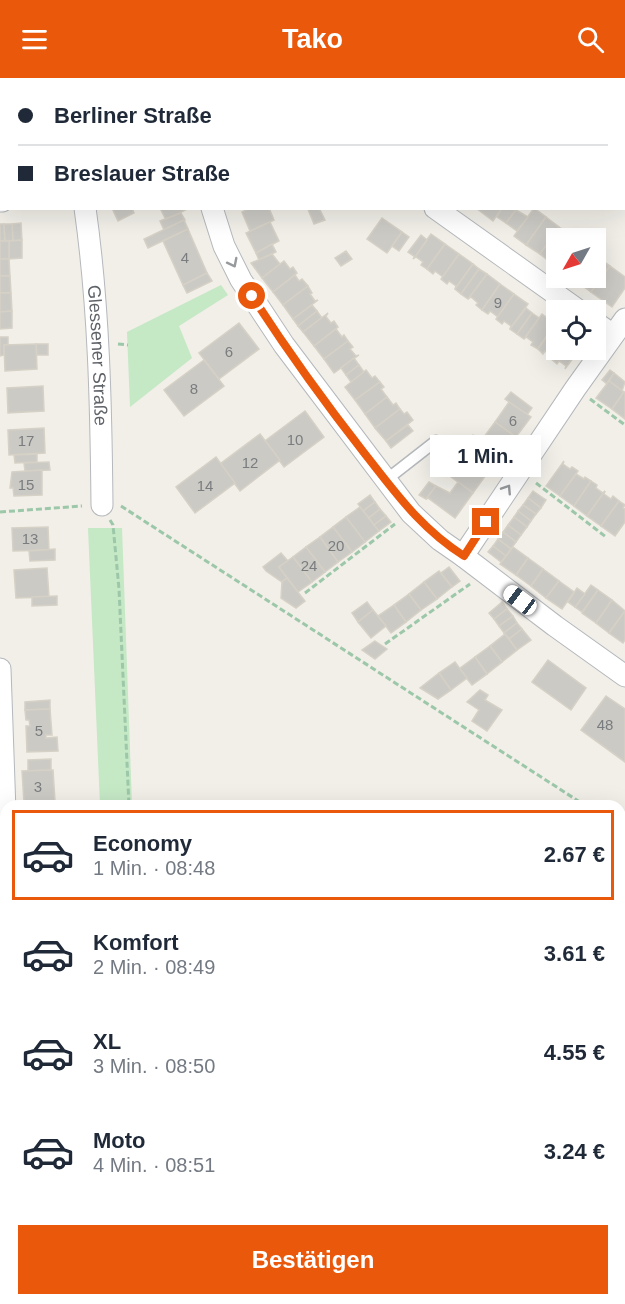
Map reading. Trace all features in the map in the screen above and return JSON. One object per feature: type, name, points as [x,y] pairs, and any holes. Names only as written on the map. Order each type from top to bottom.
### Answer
[{"type":"street","name":"Glessener Straße","points":[[85,210],[92,257],[99,344],[102,505]]},
{"type":"street","points":[[213,210],[224,246],[241,280],[284,345],[411,513],[440,540],[625,676]]},
{"type":"street","points":[[438,210],[564,300]]},
{"type":"street","points":[[464,556],[575,388],[611,326]]},
{"type":"street","points":[[0,669],[4,800]]},
{"type":"lane","points":[[386,480],[435,441]]},
{"type":"path","points":[[575,388],[625,425]]},
{"type":"path","points":[[519,471],[606,537]]},
{"type":"path","points":[[0,512],[116,503],[577,800]]},
{"type":"path","points":[[102,505],[113,525],[119,589],[129,800]]},
{"type":"path","points":[[305,592],[411,513]]},
{"type":"path","points":[[386,644],[484,573]]},
{"type":"green space","points":[[221,285],[228,295],[179,326],[192,358],[130,407],[127,332]]},
{"type":"green space","points":[[88,528],[122,528],[132,800],[100,800]]},
{"type":"building","points":[[113,210],[133,210],[134,213],[118,221]]},
{"type":"building","points":[[161,210],[185,210],[166,220]]},
{"type":"building","points":[[270,210],[274,220],[250,231],[242,212]]},
{"type":"building","points":[[308,210],[320,210],[325,220],[314,224]]},
{"type":"building","points":[[479,210],[501,210],[493,221]]},
{"type":"building","points":[[501,210],[516,210],[506,223],[497,217]]},
{"type":"building","points":[[516,210],[528,217],[517,231],[506,223]]},
{"type":"building","points":[[533,210],[537,210],[546,217],[526,245],[514,236]]},
{"type":"building","points":[[181,213],[185,220],[164,230],[160,221]]},
{"type":"building","points":[[546,217],[559,227],[546,228],[546,245],[540,254],[526,245]]},
{"type":"building","points":[[382,218],[402,232],[387,253],[367,239]]},
{"type":"building","points":[[184,220],[188,229],[148,248],[144,239]]},
{"type":"building","points":[[270,222],[279,241],[256,253],[246,233]]},
{"type":"building","points":[[21,223],[22,240],[13,241],[12,224]]},
{"type":"building","points":[[0,224],[4,224],[5,241],[0,241]]},
{"type":"building","points":[[4,224],[12,224],[13,241],[5,241]]},
{"type":"building","points":[[188,229],[207,273],[183,285],[163,241]]},
{"type":"building","points":[[402,232],[409,237],[399,251],[392,246]]},
{"type":"building","points":[[431,234],[445,244],[427,269],[416,257],[413,259]]},
{"type":"building","points":[[421,235],[427,240],[415,257],[408,252]]},
{"type":"building","points":[[22,240],[22,258],[9,259],[9,241]]},
{"type":"building","points":[[0,241],[9,241],[9,259],[0,259]]},
{"type":"building","points":[[272,244],[276,252],[259,260],[256,253]]},
{"type":"building","points":[[445,244],[459,254],[443,277],[427,269]]},
{"type":"building","points":[[546,245],[546,259],[540,254]]},
{"type":"building","points":[[346,251],[352,259],[341,266],[335,258]]},
{"type":"building","points":[[272,254],[280,264],[262,278],[251,263]]},
{"type":"building","points":[[459,254],[473,264],[455,289],[456,286],[449,281],[447,284],[441,279]]},
{"type":"building","points":[[0,259],[9,259],[10,276],[0,276]]},
{"type":"building","points":[[284,261],[290,269],[293,267],[297,273],[273,292],[262,278]]},
{"type":"building","points":[[473,264],[479,269],[461,294],[455,289]]},
{"type":"building","points":[[610,266],[625,277],[625,288],[612,307],[606,300],[591,292],[594,288],[606,288],[606,271]]},
{"type":"building","points":[[479,269],[487,274],[468,299],[461,294]]},
{"type":"building","points":[[207,273],[212,281],[187,293],[183,285]]},
{"type":"building","points":[[487,274],[500,284],[482,310],[471,297],[468,299]]},
{"type":"building","points":[[295,275],[299,281],[302,279],[308,286],[283,305],[273,292]]},
{"type":"building","points":[[0,276],[10,276],[11,293],[0,293]]},
{"type":"building","points":[[500,284],[514,294],[498,317],[490,311],[488,314],[482,310]]},
{"type":"building","points":[[308,286],[315,301],[318,300],[293,319],[283,305]]},
{"type":"building","points":[[0,293],[11,293],[12,311],[0,312]]},
{"type":"building","points":[[514,294],[528,304],[510,329],[511,326],[504,321],[502,324],[496,319]]},
{"type":"building","points":[[312,305],[317,311],[298,326],[293,319]]},
{"type":"building","points":[[526,308],[532,313],[517,334],[510,329]]},
{"type":"building","points":[[12,311],[12,328],[0,329],[0,312]]},
{"type":"building","points":[[317,311],[322,318],[303,332],[298,326]]},
{"type":"building","points":[[328,313],[327,318],[331,323],[334,321],[338,327],[314,346],[303,332]]},
{"type":"building","points":[[532,313],[539,318],[524,339],[517,334]]},
{"type":"building","points":[[542,314],[546,317],[546,337],[538,349],[531,345],[533,342],[526,337],[524,339]]},
{"type":"building","points":[[239,323],[259,349],[219,379],[199,353]]},
{"type":"building","points":[[336,329],[348,341],[324,359],[314,346]]},
{"type":"building","points":[[0,337],[8,337],[8,345],[4,345],[4,355],[0,356]]},
{"type":"building","points":[[546,337],[546,352],[543,354],[538,349]]},
{"type":"building","points":[[348,341],[353,347],[350,349],[356,356],[359,355],[334,373],[324,359]]},
{"type":"building","points":[[36,344],[48,344],[48,355],[37,355]]},
{"type":"building","points":[[36,344],[37,369],[5,371],[4,345]]},
{"type":"building","points":[[354,358],[359,365],[346,375],[341,368]]},
{"type":"building","points":[[204,360],[224,386],[184,416],[164,390]]},
{"type":"building","points":[[552,360],[572,360],[565,369],[566,366],[559,361],[557,364]]},
{"type":"building","points":[[359,365],[364,372],[351,382],[346,375]]},
{"type":"building","points":[[366,370],[372,378],[375,376],[380,382],[355,400],[345,387]]},
{"type":"building","points":[[610,370],[614,373],[607,384],[602,380]]},
{"type":"building","points":[[614,373],[625,382],[622,391],[609,381]]},
{"type":"building","points":[[609,381],[624,392],[612,409],[596,398]]},
{"type":"building","points":[[380,382],[384,387],[381,389],[387,397],[365,414],[355,400]]},
{"type":"building","points":[[43,386],[44,411],[8,413],[7,388]]},
{"type":"building","points":[[511,392],[532,408],[527,415],[505,399]]},
{"type":"building","points":[[625,393],[625,419],[612,409]]},
{"type":"building","points":[[387,397],[393,405],[396,403],[400,409],[375,428],[365,414]]},
{"type":"building","points":[[509,402],[531,417],[516,437],[495,422]]},
{"type":"building","points":[[400,409],[404,414],[407,412],[413,420],[386,441],[375,428]]},
{"type":"building","points":[[305,411],[324,437],[284,467],[265,441]]},
{"type":"building","points":[[495,422],[516,437],[503,456],[481,441]]},
{"type":"building","points":[[408,425],[413,431],[391,448],[386,441]]},
{"type":"building","points":[[44,428],[45,453],[9,455],[8,430]]},
{"type":"building","points":[[260,434],[280,460],[240,491],[220,464]]},
{"type":"building","points":[[473,435],[500,455],[496,461],[468,441]]},
{"type":"building","points":[[37,454],[37,462],[15,463],[14,455]]},
{"type":"building","points":[[216,457],[235,483],[195,513],[176,487]]},
{"type":"building","points":[[476,457],[491,468],[473,493],[439,468],[446,458],[469,468]]},
{"type":"building","points":[[564,461],[563,464],[570,469],[572,467],[578,471],[560,496],[546,486]]},
{"type":"building","points":[[49,462],[50,470],[25,471],[24,463]]},
{"type":"building","points":[[42,470],[42,495],[14,496],[13,488],[10,488],[12,472]]},
{"type":"building","points":[[576,474],[591,481],[574,506],[560,496]]},
{"type":"building","points":[[591,481],[603,493],[605,491],[587,516],[574,506]]},
{"type":"building","points":[[429,482],[436,486],[426,499],[419,495]]},
{"type":"building","points":[[458,482],[473,493],[455,518],[428,498],[426,499],[436,486],[450,493]]},
{"type":"building","points":[[533,491],[546,500],[541,508],[528,498]]},
{"type":"building","points":[[605,491],[604,494],[611,499],[613,496],[619,501],[601,526],[587,516]]},
{"type":"building","points":[[370,495],[375,502],[363,511],[358,504]]},
{"type":"building","points":[[528,498],[541,508],[536,514],[523,505]]},
{"type":"building","points":[[619,501],[625,505],[623,508],[625,509],[625,522],[615,536],[601,526]]},
{"type":"building","points":[[375,502],[380,509],[369,518],[363,511]]},
{"type":"building","points":[[523,505],[536,514],[531,521],[518,511]]},
{"type":"building","points":[[360,507],[379,531],[365,542],[346,517]]},
{"type":"building","points":[[380,509],[386,516],[374,525],[369,518]]},
{"type":"building","points":[[518,511],[531,521],[527,527],[514,517]]},
{"type":"building","points":[[386,516],[391,522],[379,531],[374,525]]},
{"type":"building","points":[[346,517],[365,542],[352,552],[333,527]]},
{"type":"building","points":[[514,517],[527,527],[521,535],[508,525]]},
{"type":"building","points":[[508,525],[521,535],[516,542],[503,532]]},
{"type":"building","points":[[48,527],[49,550],[13,551],[12,528]]},
{"type":"building","points":[[333,527],[352,552],[338,562],[320,537]]},
{"type":"building","points":[[503,532],[516,542],[511,549],[498,539]]},
{"type":"building","points":[[320,537],[338,562],[325,572],[306,547]]},
{"type":"building","points":[[498,539],[511,549],[506,556],[493,546]]},
{"type":"building","points":[[493,546],[506,556],[501,562],[488,552]]},
{"type":"building","points":[[306,547],[325,572],[312,582],[293,557]]},
{"type":"building","points":[[513,547],[528,558],[516,575],[500,564]]},
{"type":"building","points":[[55,549],[55,560],[30,561],[29,551]]},
{"type":"building","points":[[281,553],[288,561],[279,567],[287,578],[282,582],[263,567]]},
{"type":"building","points":[[293,557],[312,582],[298,592],[279,567]]},
{"type":"building","points":[[528,558],[543,569],[531,586],[516,575]]},
{"type":"building","points":[[449,567],[460,581],[452,587],[441,573]]},
{"type":"building","points":[[47,568],[49,597],[16,598],[14,570]]},
{"type":"building","points":[[543,569],[559,581],[546,598],[531,586]]},
{"type":"building","points":[[439,571],[452,587],[437,599],[424,582]]},
{"type":"building","points":[[287,578],[305,601],[296,608],[281,598],[282,582]]},
{"type":"building","points":[[559,581],[574,592],[562,609],[546,598]]},
{"type":"building","points":[[424,582],[437,599],[421,610],[409,594]]},
{"type":"building","points":[[591,585],[598,590],[582,612],[575,607]]},
{"type":"building","points":[[577,588],[585,594],[575,607],[568,602]]},
{"type":"building","points":[[598,590],[612,600],[596,623],[582,613]]},
{"type":"building","points":[[409,594],[421,610],[406,622],[394,605]]},
{"type":"building","points":[[57,596],[57,605],[32,606],[32,597]]},
{"type":"building","points":[[612,600],[625,611],[609,633],[596,623]]},
{"type":"building","points":[[367,602],[373,610],[358,622],[352,613]]},
{"type":"building","points":[[502,602],[507,609],[494,619],[489,613]]},
{"type":"building","points":[[394,605],[406,622],[391,633],[378,616]]},
{"type":"building","points":[[507,609],[513,616],[499,626],[494,619]]},
{"type":"building","points":[[373,610],[386,626],[371,638],[358,622]]},
{"type":"building","points":[[625,611],[625,640],[623,643],[609,633]]},
{"type":"building","points":[[513,616],[517,623],[504,633],[499,626]]},
{"type":"building","points":[[517,623],[522,629],[509,639],[504,633]]},
{"type":"building","points":[[522,629],[531,640],[517,650],[509,639]]},
{"type":"building","points":[[505,634],[517,650],[502,662],[490,646]]},
{"type":"building","points":[[375,641],[387,649],[375,659],[362,650]]},
{"type":"building","points":[[490,646],[502,662],[487,674],[475,657]]},
{"type":"building","points":[[475,657],[487,674],[472,685],[459,669]]},
{"type":"building","points":[[548,660],[586,688],[571,710],[532,682]]},
{"type":"building","points":[[455,662],[467,678],[451,690],[439,673]]},
{"type":"building","points":[[439,673],[451,690],[438,699],[420,688]]},
{"type":"building","points":[[480,690],[488,695],[485,700],[502,710],[487,731],[472,721],[479,710],[467,702]]},
{"type":"building","points":[[606,696],[625,709],[625,762],[581,730]]},
{"type":"building","points":[[50,700],[50,709],[25,710],[25,702]]},
{"type":"building","points":[[50,709],[52,735],[46,735],[46,738],[57,737],[58,751],[27,752],[26,726],[30,726],[29,720],[26,720],[25,710]]},
{"type":"building","points":[[51,759],[51,770],[28,771],[28,760]]},
{"type":"building","points":[[53,770],[55,800],[24,800],[22,771]]},
{"type":"route","points":[[252,296],[284,345],[411,513],[440,540],[464,556],[486,522]]}]
